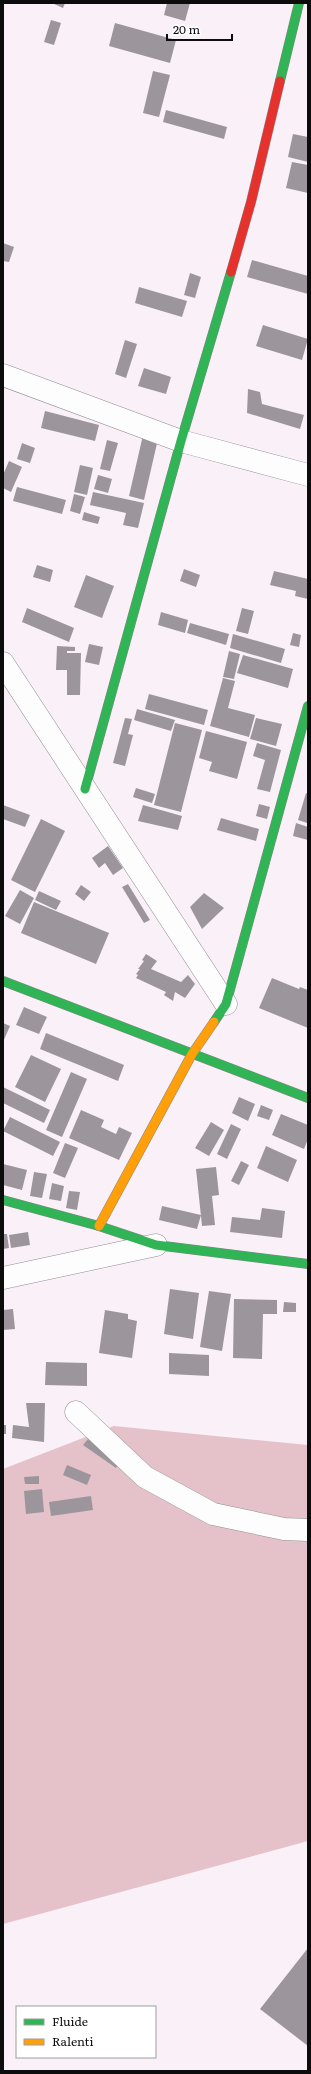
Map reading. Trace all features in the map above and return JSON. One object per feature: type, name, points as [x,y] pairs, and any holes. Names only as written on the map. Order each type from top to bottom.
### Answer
[{"type":"street","points":[[85,789],[181,441],[251,202],[299,3]]},
{"type":"street","points":[[3,375],[181,441],[308,475]]},
{"type":"street","points":[[3,662],[226,1004]]},
{"type":"street","points":[[99,1226],[192,1054],[226,1004],[308,706]]},
{"type":"street","points":[[3,981],[308,1098]]},
{"type":"street","points":[[3,1200],[99,1226],[156,1245],[308,1264]]},
{"type":"street","points":[[3,1278],[156,1245]]},
{"type":"street","points":[[76,1412],[145,1477],[213,1514],[284,1530],[308,1530]]},
{"type":"shaded area","points":[[114,1426],[308,1445],[308,1841],[3,1924],[3,1469]]},
{"type":"building","points":[[52,3],[65,3],[63,8]]},
{"type":"building","points":[[167,3],[190,3],[185,21],[164,15]]},
{"type":"building","points":[[51,20],[61,23],[54,45],[44,42]]},
{"type":"building","points":[[115,23],[176,40],[170,63],[109,46]]},
{"type":"building","points":[[153,71],[170,75],[159,117],[143,113]]},
{"type":"building","points":[[166,110],[227,127],[224,139],[163,122]]},
{"type":"building","points":[[293,134],[308,137],[308,162],[288,157]]},
{"type":"building","points":[[292,162],[308,165],[308,193],[286,188]]},
{"type":"building","points":[[3,243],[14,247],[9,262],[3,261]]},
{"type":"building","points":[[252,260],[308,276],[308,294],[247,277]]},
{"type":"building","points":[[190,273],[201,277],[195,298],[184,295]]},
{"type":"building","points":[[139,287],[187,301],[182,317],[135,303]]},
{"type":"building","points":[[263,325],[308,339],[302,360],[256,346]]},
{"type":"building","points":[[125,340],[137,344],[126,378],[115,374]]},
{"type":"building","points":[[144,368],[171,377],[166,394],[138,386]]},
{"type":"building","points":[[248,389],[260,392],[262,404],[304,415],[300,429],[247,413]]},
{"type":"building","points":[[45,411],[99,425],[95,441],[41,428]]},
{"type":"building","points":[[143,435],[158,439],[144,500],[129,496]]},
{"type":"building","points":[[107,440],[118,443],[110,471],[100,469]]},
{"type":"building","points":[[22,443],[35,448],[30,463],[17,459]]},
{"type":"building","points":[[9,461],[22,467],[11,492],[3,488],[3,475]]},
{"type":"building","points":[[80,465],[93,468],[87,495],[74,492]]},
{"type":"building","points":[[98,475],[112,479],[108,493],[94,489]]},
{"type":"building","points":[[17,487],[66,500],[62,514],[13,501]]},
{"type":"building","points":[[93,492],[144,503],[138,528],[123,525],[126,513],[90,505]]},
{"type":"building","points":[[74,494],[85,497],[80,514],[70,511]]},
{"type":"building","points":[[84,512],[100,517],[98,524],[82,520]]},
{"type":"building","points":[[37,565],[53,570],[50,582],[33,577]]},
{"type":"building","points":[[184,569],[200,575],[196,587],[180,581]]},
{"type":"building","points":[[274,571],[308,579],[308,599],[295,596],[296,591],[270,585]]},
{"type":"building","points":[[86,575],[114,586],[102,618],[74,607]]},
{"type":"building","points":[[27,608],[74,628],[69,642],[22,622]]},
{"type":"building","points":[[242,608],[254,611],[248,634],[236,631]]},
{"type":"building","points":[[161,612],[188,620],[185,633],[158,625]]},
{"type":"building","points":[[190,623],[229,634],[226,645],[187,633]]},
{"type":"building","points":[[293,633],[301,635],[299,647],[290,645]]},
{"type":"building","points":[[233,634],[285,649],[281,663],[230,648]]},
{"type":"building","points":[[89,644],[103,647],[99,665],[85,662]]},
{"type":"building","points":[[57,646],[75,647],[75,651],[67,651],[67,653],[81,653],[80,695],[67,695],[67,670],[56,670]]},
{"type":"building","points":[[229,651],[240,654],[234,679],[223,677]]},
{"type":"building","points":[[243,655],[293,669],[288,688],[237,673]]},
{"type":"building","points":[[223,678],[235,681],[228,708],[255,715],[249,737],[210,726]]},
{"type":"building","points":[[149,694],[208,710],[204,725],[145,709]]},
{"type":"building","points":[[137,709],[175,720],[171,731],[134,720]]},
{"type":"building","points":[[125,718],[132,719],[128,734],[133,735],[125,766],[113,763]]},
{"type":"building","points":[[256,718],[282,724],[276,746],[250,739]]},
{"type":"building","points":[[175,723],[202,730],[181,812],[154,805]]},
{"type":"building","points":[[206,731],[247,742],[237,779],[209,771],[212,762],[199,758]]},
{"type":"building","points":[[257,743],[281,750],[270,792],[257,789],[265,760],[253,756]]},
{"type":"building","points":[[136,788],[155,794],[152,803],[133,797]]},
{"type":"building","points":[[306,793],[308,794],[307,823],[298,820]]},
{"type":"building","points":[[259,804],[270,807],[267,819],[256,816]]},
{"type":"building","points":[[3,805],[30,815],[25,827],[3,819]]},
{"type":"building","points":[[143,805],[182,816],[178,830],[138,821]]},
{"type":"building","points":[[221,818],[259,829],[256,841],[217,830]]},
{"type":"building","points":[[41,819],[65,831],[35,892],[11,880]]},
{"type":"building","points":[[296,823],[308,827],[308,840],[293,836]]},
{"type":"building","points":[[108,846],[123,868],[113,875],[105,863],[99,868],[92,858]]},
{"type":"building","points":[[128,884],[150,920],[144,923],[122,887]]},
{"type":"building","points":[[81,885],[91,892],[84,901],[75,894]]},
{"type":"building","points":[[20,890],[34,898],[20,924],[5,916]]},
{"type":"building","points":[[39,891],[61,901],[56,910],[35,900]]},
{"type":"building","points":[[204,893],[224,908],[202,929],[190,907]]},
{"type":"building","points":[[34,902],[109,933],[96,964],[21,933]]},
{"type":"building","points":[[146,954],[157,961],[151,969],[181,982],[188,975],[195,984],[185,998],[175,992],[173,1001],[164,995],[166,992],[136,978],[138,975],[136,974],[140,969],[138,969],[144,961],[142,960]]},
{"type":"building","points":[[272,978],[299,989],[300,987],[308,990],[308,1028],[259,1008]]},
{"type":"building","points":[[24,1007],[47,1017],[39,1034],[16,1025]]},
{"type":"building","points":[[3,1023],[10,1026],[3,1042]]},
{"type":"building","points":[[46,1033],[124,1065],[118,1081],[40,1049]]},
{"type":"building","points":[[31,1055],[61,1069],[45,1102],[15,1087]]},
{"type":"building","points":[[71,1072],[87,1079],[62,1137],[46,1130]]},
{"type":"building","points":[[3,1087],[50,1110],[44,1123],[3,1103]]},
{"type":"building","points":[[239,1097],[255,1104],[248,1121],[232,1113]]},
{"type":"building","points":[[261,1105],[273,1110],[269,1120],[257,1116]]},
{"type":"building","points":[[81,1110],[104,1120],[101,1127],[116,1134],[119,1127],[132,1133],[119,1160],[69,1138]]},
{"type":"building","points":[[281,1114],[308,1125],[308,1139],[304,1149],[272,1135]]},
{"type":"building","points":[[10,1117],[60,1142],[53,1156],[3,1131]]},
{"type":"building","points":[[211,1122],[224,1130],[209,1156],[195,1148]]},
{"type":"building","points":[[231,1124],[241,1129],[227,1159],[217,1154]]},
{"type":"building","points":[[65,1143],[78,1148],[65,1178],[53,1173]]},
{"type":"building","points":[[266,1146],[297,1160],[288,1182],[257,1168]]},
{"type":"building","points":[[241,1161],[249,1165],[239,1185],[231,1181]]},
{"type":"building","points":[[3,1164],[27,1170],[22,1190],[3,1185]]},
{"type":"building","points":[[216,1167],[219,1195],[212,1196],[215,1225],[202,1226],[196,1169]]},
{"type":"building","points":[[34,1172],[47,1174],[42,1198],[30,1196]]},
{"type":"building","points":[[52,1183],[64,1186],[61,1201],[49,1199]]},
{"type":"building","points":[[69,1191],[80,1192],[77,1210],[66,1208]]},
{"type":"building","points":[[162,1206],[201,1215],[197,1229],[159,1220]]},
{"type":"building","points":[[262,1208],[285,1211],[282,1238],[230,1232],[232,1217],[260,1220]]},
{"type":"building","points":[[28,1232],[30,1245],[11,1248],[9,1235]]},
{"type":"building","points":[[3,1234],[7,1234],[9,1248],[3,1249]]},
{"type":"building","points":[[170,1289],[199,1293],[193,1339],[164,1334]]},
{"type":"building","points":[[209,1291],[231,1294],[222,1351],[200,1347]]},
{"type":"building","points":[[234,1299],[277,1300],[277,1314],[263,1314],[262,1359],[233,1358]]},
{"type":"building","points":[[284,1302],[296,1303],[296,1312],[283,1312]]},
{"type":"building","points":[[13,1309],[15,1329],[3,1330],[3,1310]]},
{"type":"building","points":[[105,1310],[128,1314],[128,1319],[137,1321],[132,1358],[99,1353]]},
{"type":"building","points":[[169,1353],[209,1355],[209,1376],[169,1374]]},
{"type":"building","points":[[46,1362],[87,1363],[87,1386],[45,1385]]},
{"type":"building","points":[[26,1403],[45,1403],[44,1442],[12,1438],[13,1425],[29,1427]]},
{"type":"building","points":[[3,1425],[6,1425],[6,1434],[3,1434]]},
{"type":"building","points":[[88,1439],[120,1461],[116,1468],[83,1445]]},
{"type":"building","points":[[67,1465],[91,1475],[87,1485],[63,1475]]},
{"type":"building","points":[[39,1476],[39,1484],[25,1484],[24,1477]]},
{"type":"building","points":[[42,1489],[44,1512],[26,1514],[24,1491]]},
{"type":"building","points":[[91,1496],[93,1510],[51,1516],[49,1502]]},
{"type":"building","points":[[308,1948],[308,2046],[260,2009]]},
{"type":"traffic: fast","points":[[280,81],[299,3]]},
{"type":"traffic: fast","points":[[85,789],[181,441],[231,272]]},
{"type":"traffic: fast","points":[[214,1022],[226,1004],[308,706]]},
{"type":"traffic: fast","points":[[3,981],[308,1098]]},
{"type":"traffic: fast","points":[[3,1200],[99,1226],[156,1245],[308,1264]]},
{"type":"traffic: slow","points":[[99,1226],[192,1054],[214,1022]]},
{"type":"traffic: jam","points":[[231,272],[251,202],[280,81]]}]
